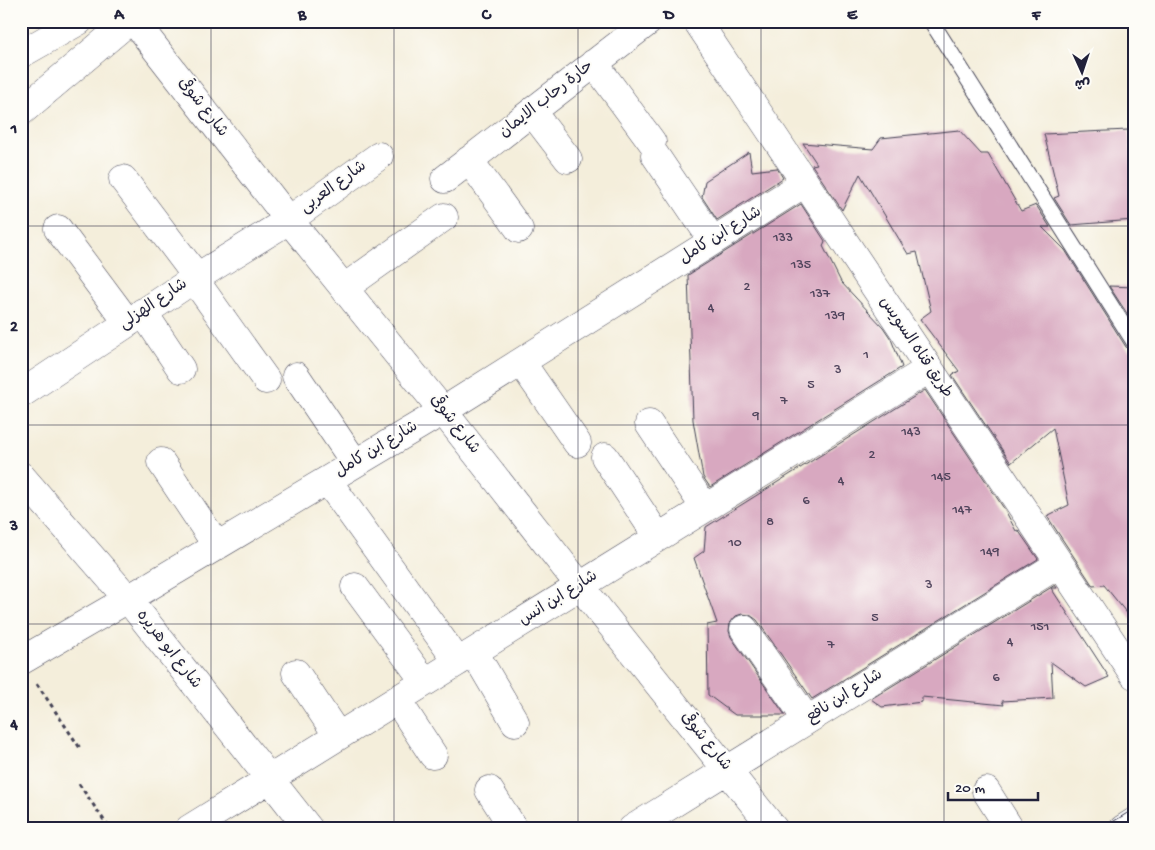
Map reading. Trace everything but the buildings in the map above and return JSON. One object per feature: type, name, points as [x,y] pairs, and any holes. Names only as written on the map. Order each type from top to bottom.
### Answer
[{"type":"street","points":[[21,54],[80,21]]},
{"type":"street","points":[[21,112],[130,21]]},
{"type":"street","name":"شارع شوقى","points":[[134,21],[289,220],[443,410],[580,586],[774,829]]},
{"type":"street","name":"حارة رحاب الايمان","points":[[445,179],[649,21]]},
{"type":"street","name":"طريق قناه السويس","points":[[697,21],[1134,675]]},
{"type":"street","points":[[594,63],[654,149],[713,241]]},
{"type":"street","points":[[532,112],[568,159]]},
{"type":"street","name":"شارع العربى","points":[[289,220],[379,156]]},
{"type":"street","points":[[469,160],[518,229]]},
{"type":"street","points":[[124,179],[196,278],[266,380]]},
{"type":"street","name":"شارع ابن كامل","points":[[21,661],[443,410],[805,183]]},
{"type":"street","points":[[344,288],[444,217]]},
{"type":"street","name":"شارع الهزلى","points":[[21,394],[196,278],[289,220]]},
{"type":"street","points":[[58,228],[181,369]]},
{"type":"street","points":[[521,362],[577,443]]},
{"type":"street","name":"شارع ابن انس","points":[[189,829],[928,369]]},
{"type":"street","points":[[296,376],[355,463]]},
{"type":"street","points":[[649,424],[705,508]]},
{"type":"street","points":[[605,457],[658,537]]},
{"type":"street","points":[[161,462],[217,546]]},
{"type":"street","name":"شارع ابو هريره","points":[[21,476],[128,599],[309,829]]},
{"type":"street","points":[[327,480],[515,722]]},
{"type":"street","name":"شارع ابن نافع","points":[[632,829],[1059,564]]},
{"type":"street","points":[[355,587],[425,682]]},
{"type":"street","points":[[744,629],[807,720]]},
{"type":"street","points":[[296,673],[338,736]]},
{"type":"street","points":[[397,700],[433,755]]},
{"type":"street","points":[[489,790],[514,829]]},
{"type":"street","points":[[986,791],[1010,829]]},
{"type":"street","points":[[1123,829],[1134,822]]},
{"type":"lane","points":[[931,21],[1134,342]]},
{"type":"path","points":[[21,661],[80,748]]},
{"type":"path","points":[[79,784],[110,829]]},
{"type":"tram line","points":[[1101,829],[1134,809]]}]
